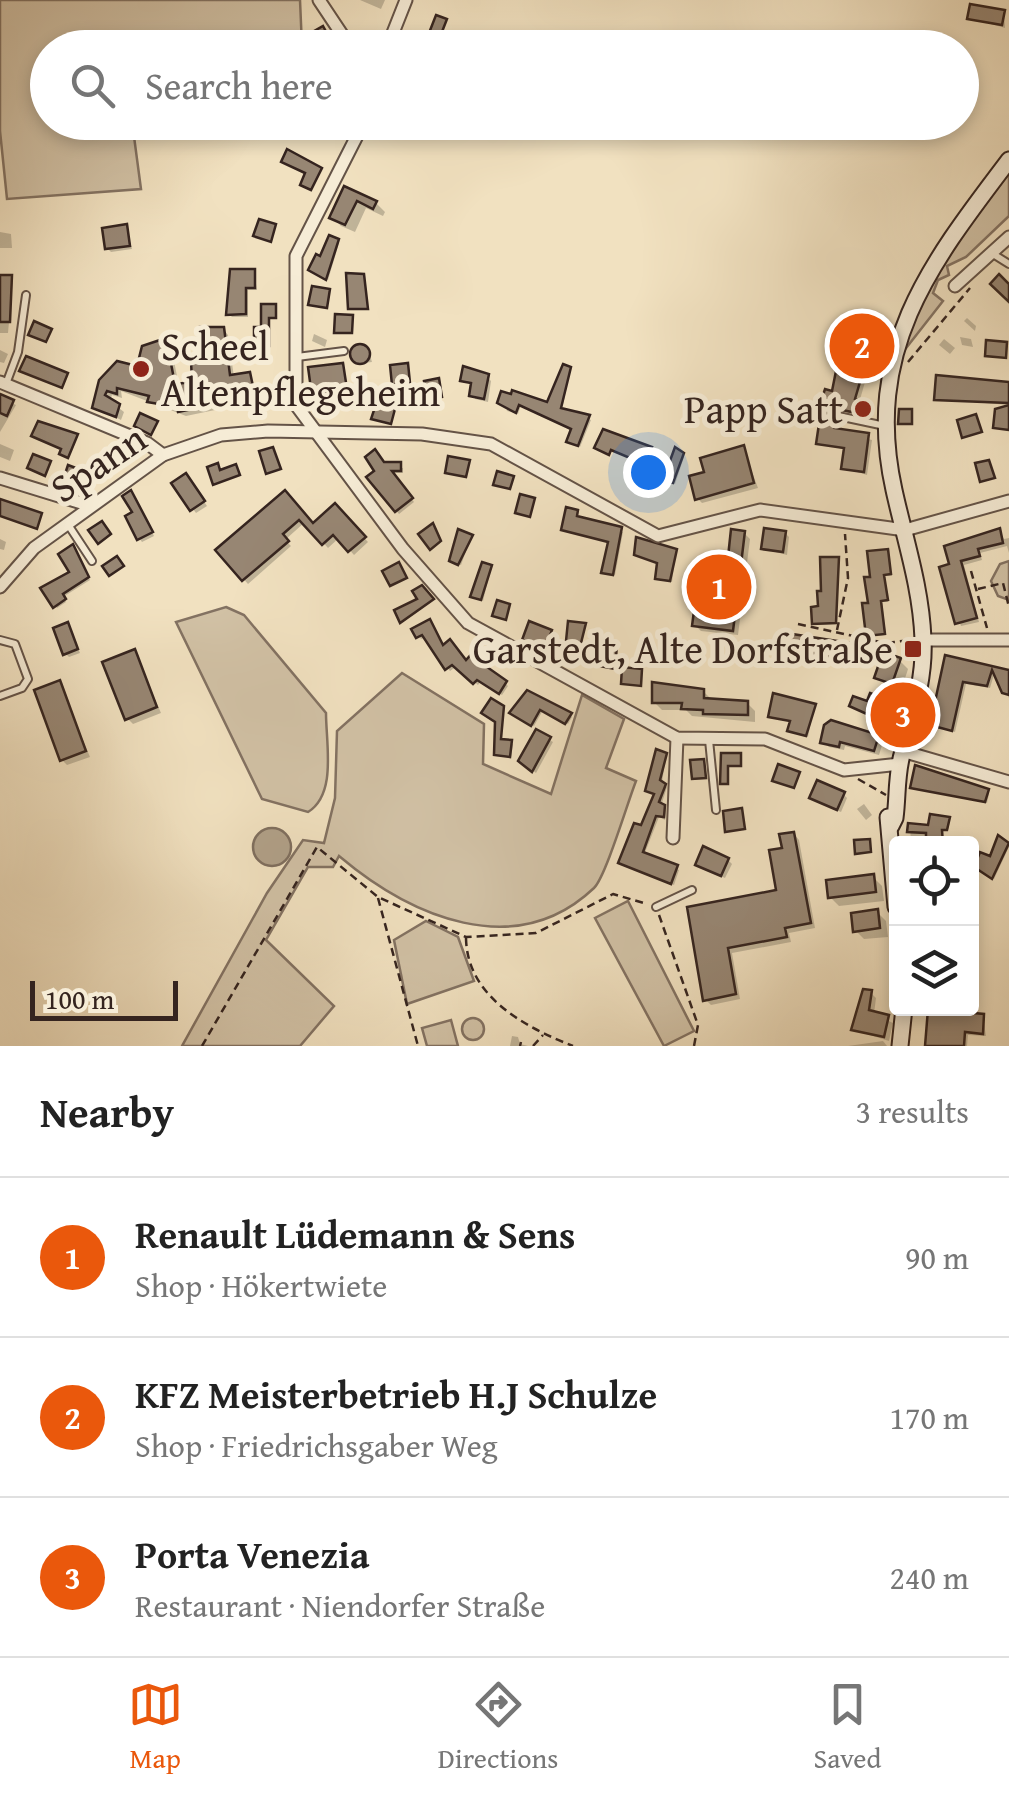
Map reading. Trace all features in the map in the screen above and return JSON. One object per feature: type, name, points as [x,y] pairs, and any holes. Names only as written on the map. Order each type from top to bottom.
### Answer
[{"type":"main road","points":[[892,836],[890,798],[918,694],[923,640],[886,426],[891,365],[911,303],[941,250],[1009,160]]},
{"type":"main road","points":[[891,826],[896,818],[900,764]]},
{"type":"main road","points":[[900,1046],[903,1016]]},
{"type":"street","points":[[319,0],[339,30]]},
{"type":"street","points":[[395,30],[406,0]]},
{"type":"street","points":[[355,140],[296,256],[296,405],[313,433],[403,549],[468,623],[677,738],[766,739],[844,770],[900,764],[1009,782]]},
{"type":"street","points":[[955,286],[1009,237]]},
{"type":"street","points":[[3,384],[147,444],[163,455]]},
{"type":"street","name":"Spann","points":[[0,587],[34,548],[88,505],[163,455],[221,435],[422,434],[491,444],[658,536],[760,510],[905,530]]},
{"type":"street","points":[[0,478],[88,505]]},
{"type":"street","points":[[905,530],[1009,501]]},
{"type":"street","points":[[923,640],[1009,640]]},
{"type":"street","points":[[673,838],[677,738]]},
{"type":"lane","points":[[992,254],[1009,264]]},
{"type":"lane","points":[[3,384],[18,352],[26,294]]},
{"type":"lane","points":[[296,358],[344,350]]},
{"type":"lane","points":[[838,416],[886,426]]},
{"type":"lane","points":[[66,522],[92,560]]},
{"type":"lane","points":[[0,640],[16,644],[28,679],[22,688],[0,696]]},
{"type":"lane","points":[[709,738],[716,810]]},
{"type":"lane","points":[[656,907],[692,890]]},
{"type":"path","points":[[904,366],[930,330],[971,286]]},
{"type":"path","points":[[837,632],[848,578],[844,522]]},
{"type":"path","points":[[971,571],[990,640]]},
{"type":"path","points":[[976,590],[1003,583],[1009,607]]},
{"type":"path","points":[[798,624],[885,642],[923,640]]},
{"type":"path","points":[[844,770],[890,798]]},
{"type":"path","points":[[202,1046],[317,846],[378,896],[466,937],[536,933],[614,894],[656,907],[698,1025],[694,1046]]},
{"type":"path","points":[[378,896],[418,1046]]},
{"type":"path","points":[[466,937],[483,988],[495,1004],[543,1034],[573,1046]]},
{"type":"path","points":[[534,1046],[543,1034]]},
{"type":"shaded area","points":[[0,0],[300,0],[301,30],[30,30],[30,140],[134,140],[141,189],[7,199],[0,131]]},
{"type":"shaded area","points":[[1009,168],[1009,216],[966,257],[947,266],[949,275],[938,280],[933,293],[943,301],[903,352],[922,291]]},
{"type":"shaded area","points":[[123,447],[132,453],[131,461],[111,472],[104,471],[101,467],[108,455]]},
{"type":"shaded area","points":[[1009,561],[1009,600],[998,596],[991,581],[1000,564]]},
{"type":"shaded area","points":[[226,607],[244,615],[326,713],[326,781],[317,804],[308,812],[262,799],[176,622]]},
{"type":"shaded area","points":[[402,673],[484,724],[483,764],[551,794],[582,695],[624,719],[606,768],[636,781],[599,881],[563,911],[531,923],[497,927],[463,923],[430,912],[367,878],[339,856],[333,867],[308,867],[266,940],[334,1006],[300,1046],[182,1046],[267,893],[303,840],[324,843],[335,798],[337,731]]},
{"type":"shaded area","points":[[272,828],[286,833],[291,847],[286,861],[272,866],[258,861],[253,847],[258,833]]},
{"type":"shaded area","points":[[628,901],[694,1031],[664,1046],[595,918]]},
{"type":"shaded area","points":[[426,921],[458,937],[474,981],[407,1004],[394,940]]},
{"type":"shaded area","points":[[473,1018],[481,1021],[481,1037],[473,1040],[465,1037],[462,1029],[465,1021]]},
{"type":"shaded area","points":[[451,1020],[458,1046],[427,1046],[422,1028]]},
{"type":"building","points":[[970,4],[1005,10],[1002,25],[967,19]]},
{"type":"building","points":[[436,15],[447,19],[443,30],[430,30]]},
{"type":"building","points":[[287,149],[322,168],[311,190],[300,185],[305,173],[281,162]]},
{"type":"building","points":[[344,186],[377,201],[373,209],[357,201],[345,225],[329,218]]},
{"type":"building","points":[[259,219],[276,224],[271,242],[253,236]]},
{"type":"building","points":[[127,224],[130,246],[105,249],[102,228]]},
{"type":"building","points":[[329,235],[339,239],[326,280],[308,270],[316,254],[320,256]]},
{"type":"building","points":[[230,269],[255,269],[255,288],[246,288],[246,314],[226,315]]},
{"type":"building","points":[[346,273],[364,274],[368,309],[348,309]]},
{"type":"building","points":[[999,274],[1009,284],[1009,302],[990,284]]},
{"type":"building","points":[[0,275],[12,275],[10,322],[0,322]]},
{"type":"building","points":[[312,286],[330,289],[327,308],[308,305]]},
{"type":"building","points":[[261,304],[276,304],[276,318],[269,318],[269,346],[254,346],[254,327],[261,327]]},
{"type":"building","points":[[335,314],[353,315],[352,333],[334,333]]},
{"type":"building","points":[[34,321],[52,329],[46,342],[28,335]]},
{"type":"building","points":[[857,326],[875,331],[855,399],[869,404],[866,415],[837,409],[831,417],[834,428],[869,433],[864,472],[841,469],[844,448],[816,444],[820,417],[816,416],[825,389],[832,391],[836,371],[845,373]]},
{"type":"building","name":"Scheel Altenpflegeheim","points":[[200,327],[224,327],[230,375],[250,372],[255,396],[178,412],[177,407],[147,402],[149,396],[117,388],[117,394],[107,391],[105,395],[120,404],[116,417],[92,408],[99,380],[117,361],[137,366],[142,346],[166,338],[175,384],[192,382],[191,361],[201,362]]},
{"type":"building","points":[[986,340],[1007,342],[1006,358],[985,356]]},
{"type":"building","points":[[360,344],[370,354],[360,364],[350,354]]},
{"type":"building","points":[[26,356],[68,373],[62,388],[19,371]]},
{"type":"building","points":[[343,363],[347,389],[331,390],[333,402],[313,404],[308,367]]},
{"type":"building","points":[[408,363],[410,383],[392,385],[390,365]]},
{"type":"building","points":[[563,364],[571,367],[561,408],[590,415],[578,446],[566,442],[571,429],[519,405],[516,413],[497,403],[501,391],[511,394],[512,390],[547,402]]},
{"type":"building","points":[[463,366],[489,374],[484,399],[469,396],[471,383],[460,381]]},
{"type":"building","points":[[936,375],[1009,382],[1009,403],[934,400]]},
{"type":"building","points":[[439,378],[442,397],[427,399],[424,381]]},
{"type":"building","points":[[0,394],[14,400],[7,416],[0,413]]},
{"type":"building","points":[[376,404],[395,409],[391,424],[371,419]]},
{"type":"building","points":[[1009,405],[1009,430],[993,428],[995,409]]},
{"type":"building","points":[[899,409],[912,409],[912,424],[898,424]]},
{"type":"building","points":[[140,413],[158,421],[151,435],[134,426]]},
{"type":"building","points":[[976,414],[982,432],[962,438],[957,420]]},
{"type":"building","points":[[38,421],[78,434],[68,458],[59,454],[61,449],[31,436]]},
{"type":"building","points":[[603,429],[652,447],[644,464],[611,450],[609,455],[594,448]]},
{"type":"building","points":[[744,445],[754,483],[695,500],[689,476],[704,472],[700,458]]},
{"type":"building","points":[[273,447],[281,469],[266,474],[259,451]]},
{"type":"building","points":[[675,447],[684,453],[673,483],[663,480]]},
{"type":"building","points":[[375,449],[384,462],[401,462],[401,471],[392,471],[413,498],[395,512],[366,477],[374,471],[365,457]]},
{"type":"building","points":[[33,454],[51,461],[45,476],[27,468]]},
{"type":"building","points":[[448,456],[470,460],[466,477],[445,473]]},
{"type":"building","points":[[989,460],[995,478],[980,482],[975,463]]},
{"type":"building","points":[[218,463],[220,470],[236,464],[240,475],[213,485],[207,467]]},
{"type":"building","points":[[68,465],[84,471],[78,489],[62,483]]},
{"type":"building","points":[[497,471],[514,476],[510,489],[493,485]]},
{"type":"building","points":[[186,473],[205,501],[190,511],[171,483]]},
{"type":"building","points":[[131,490],[153,532],[137,540],[125,516],[132,512],[122,496]]},
{"type":"building","points":[[285,490],[313,523],[335,503],[366,537],[348,552],[333,535],[322,545],[299,520],[283,534],[289,541],[242,581],[215,550]]},
{"type":"building","points":[[520,494],[535,498],[530,517],[515,513]]},
{"type":"building","points":[[0,499],[42,513],[37,529],[0,516]]},
{"type":"building","points":[[566,507],[578,510],[577,516],[622,527],[613,575],[601,573],[608,542],[561,530]]},
{"type":"building","points":[[102,521],[111,534],[98,544],[88,530]]},
{"type":"building","points":[[433,523],[441,541],[430,550],[418,534]]},
{"type":"building","points":[[764,528],[786,531],[783,552],[761,549]]},
{"type":"building","points":[[1000,528],[1003,543],[978,549],[980,556],[961,561],[977,618],[955,624],[939,567],[949,564],[944,546]]},
{"type":"building","points":[[458,529],[473,535],[458,565],[449,561]]},
{"type":"building","points":[[731,529],[745,531],[733,631],[692,626],[699,573],[726,576]]},
{"type":"building","points":[[636,537],[677,549],[670,581],[655,579],[657,563],[634,555]]},
{"type":"building","points":[[73,544],[89,577],[63,594],[66,599],[53,608],[40,588],[69,572],[58,554]]},
{"type":"building","points":[[888,549],[891,574],[884,575],[888,600],[881,601],[885,634],[866,636],[862,603],[868,603],[864,577],[870,577],[867,551]]},
{"type":"building","points":[[117,556],[124,566],[109,576],[102,566]]},
{"type":"building","points":[[820,557],[839,557],[836,623],[812,624],[811,607],[818,606],[817,591],[821,591]]},
{"type":"building","points":[[399,562],[407,578],[390,586],[382,571]]},
{"type":"building","points":[[482,562],[492,565],[481,600],[470,597]]},
{"type":"building","points":[[422,585],[434,599],[400,623],[394,610],[417,599],[412,591]]},
{"type":"building","points":[[497,600],[510,604],[506,620],[492,616]]},
{"type":"building","points":[[430,619],[443,645],[450,639],[466,660],[475,650],[480,655],[477,660],[507,681],[499,694],[477,680],[473,684],[452,665],[445,670],[422,635],[416,638],[411,629]]},
{"type":"building","points":[[529,621],[552,630],[545,649],[522,640]]},
{"type":"building","points":[[568,621],[586,623],[581,643],[617,645],[615,669],[574,661],[577,642],[566,641]]},
{"type":"building","points":[[68,622],[78,649],[63,655],[53,628]]},
{"type":"building","points":[[786,633],[863,645],[859,663],[842,659],[841,664],[799,655],[800,652],[782,648]]},
{"type":"building","points":[[135,649],[157,707],[125,720],[102,662]]},
{"type":"building","points":[[883,652],[901,658],[892,684],[874,678]]},
{"type":"building","points":[[945,655],[1009,670],[1009,695],[1002,693],[992,670],[987,686],[963,682],[952,731],[930,725]]},
{"type":"building","points":[[622,667],[642,669],[641,686],[621,684]]},
{"type":"building","points":[[60,680],[86,751],[60,761],[34,690]]},
{"type":"building","points":[[652,682],[704,689],[704,698],[748,701],[748,715],[703,714],[703,710],[681,709],[682,703],[652,703]]},
{"type":"building","points":[[527,690],[572,713],[565,724],[540,710],[531,726],[509,713]]},
{"type":"building","points":[[773,693],[816,704],[806,736],[787,731],[790,721],[768,717]]},
{"type":"building","points":[[870,693],[896,703],[898,697],[905,700],[898,728],[849,706],[853,696],[867,701]]},
{"type":"building","points":[[491,698],[504,706],[501,739],[512,740],[510,757],[494,755],[495,722],[481,713]]},
{"type":"building","points":[[831,720],[879,735],[874,751],[840,742],[839,747],[820,743],[824,725]]},
{"type":"building","points":[[536,729],[551,737],[532,772],[518,761]]},
{"type":"building","points":[[656,749],[667,753],[660,780],[666,784],[659,802],[665,805],[664,817],[656,816],[643,852],[678,865],[671,884],[618,863],[634,823],[641,825],[654,794],[645,791]]},
{"type":"building","points":[[721,753],[741,753],[741,766],[728,766],[728,784],[720,784]]},
{"type":"building","points":[[704,759],[706,778],[692,779],[690,760]]},
{"type":"building","points":[[778,764],[800,772],[794,788],[772,781]]},
{"type":"building","points":[[915,765],[989,789],[985,802],[910,788]]},
{"type":"building","points":[[817,780],[845,792],[837,810],[809,798]]},
{"type":"building","points":[[742,808],[745,829],[725,832],[723,811]]},
{"type":"building","points":[[930,814],[950,817],[942,836],[907,832],[908,823],[928,825]]},
{"type":"building","points":[[794,832],[811,923],[785,928],[787,937],[728,948],[736,994],[703,1001],[687,907],[776,890],[769,850],[782,848],[779,834]]},
{"type":"building","points":[[998,835],[1009,843],[992,879],[979,870],[980,852],[990,856]]},
{"type":"building","points":[[870,839],[871,852],[855,854],[854,840]]},
{"type":"building","points":[[703,846],[729,858],[721,876],[695,865]]},
{"type":"building","points":[[874,874],[876,892],[828,898],[826,880]]},
{"type":"building","points":[[878,909],[880,928],[853,932],[851,913]]},
{"type":"building","points":[[863,989],[872,990],[869,1010],[889,1015],[884,1037],[851,1030]]},
{"type":"building","points":[[984,1014],[983,1034],[965,1032],[964,1046],[925,1046],[927,1016]]},
{"type":"place","name":"KFZ Meisterbetrieb H.J Schulze","points":[[862,346]]},
{"type":"place","name":"Scheel Altenpflegeheim","points":[[141,369]]},
{"type":"place","name":"Papp Satt","points":[[863,409]]},
{"type":"place","name":"Renault Lüdemann & Sens","points":[[719,587]]},
{"type":"place","name":"Garstedt, Alte Dorfstraße","points":[[913,649]]},
{"type":"place","name":"Porta Venezia","points":[[903,715]]}]
